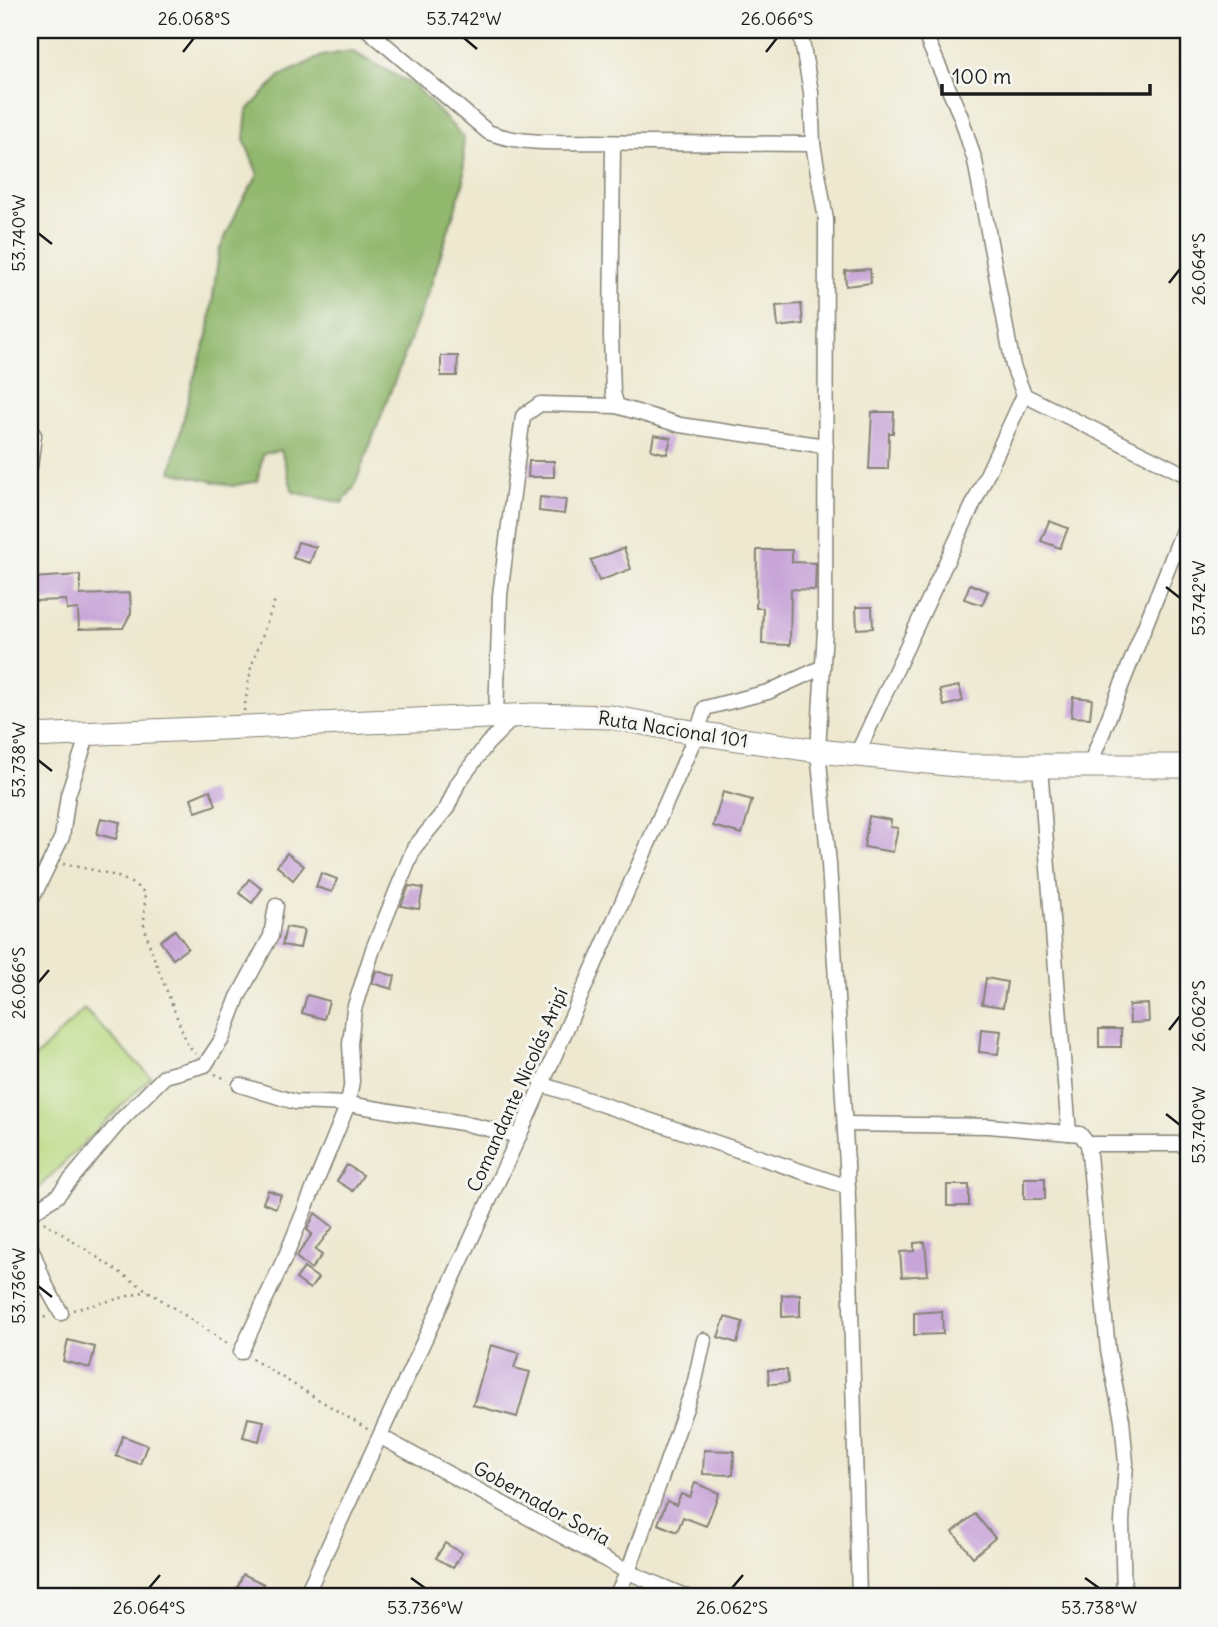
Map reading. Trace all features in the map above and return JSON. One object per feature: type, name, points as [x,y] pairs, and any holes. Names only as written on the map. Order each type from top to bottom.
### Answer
[{"type":"main road","name":"Ruta Nacional 101","points":[[30,736],[506,717],[610,716],[697,733],[817,751],[967,766],[1188,766]]},
{"type":"street","points":[[368,30],[488,132],[502,138],[613,143],[813,144]]},
{"type":"street","points":[[800,30],[811,92],[813,144],[826,220],[825,629],[817,751],[829,864],[845,1124],[859,1597]]},
{"type":"street","points":[[923,30],[961,117],[975,161],[1013,366],[1024,396],[1188,476]]},
{"type":"street","points":[[613,143],[611,336],[613,393],[617,406]]},
{"type":"street","points":[[856,756],[1024,396]]},
{"type":"street","points":[[241,1352],[287,1253],[348,1104],[352,1081],[354,1009],[373,948],[414,849],[447,808],[458,783],[506,717],[500,595],[523,416],[540,404],[617,406],[680,425],[826,446]]},
{"type":"street","points":[[30,467],[34,435]]},
{"type":"street","points":[[1089,767],[1188,518]]},
{"type":"street","name":"Comandante Nicolás Aripí","points":[[305,1597],[519,1136],[697,733],[705,708],[768,692],[823,667]]},
{"type":"street","points":[[30,903],[62,837],[68,795],[88,734]]},
{"type":"street","points":[[1040,766],[1069,1133]]},
{"type":"street","points":[[36,1217],[122,1119],[165,1076],[205,1065],[222,1039],[238,997],[271,936],[276,906]]},
{"type":"street","points":[[541,1084],[848,1187]]},
{"type":"street","points":[[240,1085],[295,1102],[348,1104],[462,1123],[519,1136]]},
{"type":"street","points":[[845,1124],[989,1126],[1080,1134],[1088,1144],[1108,1350],[1122,1420],[1126,1463],[1122,1522],[1124,1597]]},
{"type":"street","points":[[1088,1144],[1188,1144]]},
{"type":"street","points":[[30,1245],[46,1286],[61,1313]]},
{"type":"street","points":[[615,1597],[628,1572],[694,1385],[704,1340]]},
{"type":"street","name":"Gobernador Soria","points":[[381,1437],[628,1572],[687,1597]]},
{"type":"path","points":[[242,728],[251,667],[276,597]]},
{"type":"path","points":[[50,862],[108,873],[134,884],[145,893],[144,925],[151,950],[188,1046],[213,1073],[240,1085]]},
{"type":"path","points":[[36,1217],[241,1352],[381,1437]]},
{"type":"path","points":[[30,1320],[148,1291]]},
{"type":"green space","points":[[351,51],[415,86],[463,137],[464,181],[431,285],[354,487],[342,503],[293,492],[281,450],[263,454],[257,481],[233,486],[171,472],[192,383],[208,335],[219,251],[240,205],[258,175],[244,139],[247,111],[280,76],[322,56]]},
{"type":"green space","points":[[84,1009],[151,1077],[30,1196],[30,1063]]},
{"type":"building","points":[[870,269],[871,283],[846,286],[845,271]]},
{"type":"building","points":[[801,304],[803,324],[778,327],[776,306]]},
{"type":"building","points":[[441,356],[458,356],[457,376],[441,376]]},
{"type":"building","points":[[872,412],[894,412],[893,433],[889,433],[888,469],[869,469]]},
{"type":"building","points":[[654,435],[671,438],[667,454],[651,450]]},
{"type":"building","points":[[529,461],[554,461],[554,477],[528,477]]},
{"type":"building","points":[[540,497],[566,500],[564,514],[539,511]]},
{"type":"building","points":[[1049,521],[1068,528],[1060,548],[1041,541]]},
{"type":"building","points":[[298,542],[316,547],[310,563],[293,558]]},
{"type":"building","points":[[624,548],[631,569],[599,581],[591,560]]},
{"type":"building","points":[[757,550],[792,550],[792,562],[816,563],[815,590],[791,589],[790,645],[762,644],[763,608],[756,608]]},
{"type":"building","points":[[80,575],[80,595],[130,593],[131,613],[123,628],[79,629],[78,609],[67,610],[66,600],[33,601],[32,578]]},
{"type":"building","points":[[970,584],[988,591],[982,605],[964,599]]},
{"type":"building","points":[[856,607],[872,607],[873,628],[857,629]]},
{"type":"building","points":[[959,686],[963,701],[944,706],[940,690]]},
{"type":"building","points":[[1073,697],[1092,699],[1090,718],[1071,717]]},
{"type":"building","points":[[210,790],[216,805],[196,812],[191,798]]},
{"type":"building","points":[[723,792],[752,800],[742,834],[713,826]]},
{"type":"building","points":[[869,816],[891,820],[890,827],[898,828],[893,852],[864,847]]},
{"type":"building","points":[[101,818],[120,822],[116,839],[97,834]]},
{"type":"building","points":[[287,853],[304,866],[293,880],[277,866]]},
{"type":"building","points":[[321,873],[337,879],[332,892],[316,887]]},
{"type":"building","points":[[249,879],[262,889],[252,903],[239,893]]},
{"type":"building","points":[[409,886],[423,888],[419,909],[401,906]]},
{"type":"building","points":[[286,927],[304,930],[300,948],[282,945]]},
{"type":"building","points":[[175,930],[188,948],[173,959],[160,941]]},
{"type":"building","points":[[376,971],[395,976],[392,989],[372,983]]},
{"type":"building","points":[[986,978],[1007,982],[1003,1007],[982,1004]]},
{"type":"building","points":[[307,995],[329,1001],[324,1019],[302,1013]]},
{"type":"building","points":[[1148,1004],[1149,1022],[1130,1023],[1129,1005]]},
{"type":"building","points":[[981,1029],[1001,1031],[998,1054],[979,1052]]},
{"type":"building","points":[[1099,1029],[1121,1029],[1121,1047],[1099,1047]]},
{"type":"building","points":[[347,1165],[363,1175],[353,1191],[337,1181]]},
{"type":"building","points":[[1024,1178],[1045,1178],[1045,1199],[1024,1199]]},
{"type":"building","points":[[947,1185],[969,1185],[969,1206],[947,1206]]},
{"type":"building","points":[[268,1190],[281,1195],[276,1208],[263,1203]]},
{"type":"building","points":[[315,1213],[333,1227],[315,1250],[322,1255],[311,1269],[296,1257],[312,1234],[307,1230]]},
{"type":"building","points":[[925,1242],[928,1275],[902,1277],[900,1252],[914,1251],[914,1243]]},
{"type":"building","points":[[304,1268],[318,1278],[310,1289],[296,1279]]},
{"type":"building","points":[[800,1294],[800,1316],[782,1317],[782,1295]]},
{"type":"building","points":[[942,1311],[943,1334],[914,1335],[914,1313]]},
{"type":"building","points":[[725,1317],[743,1322],[737,1343],[718,1337]]},
{"type":"building","points":[[68,1340],[95,1347],[90,1368],[63,1361]]},
{"type":"building","points":[[491,1345],[519,1353],[514,1368],[530,1372],[517,1417],[473,1405]]},
{"type":"building","points":[[768,1370],[787,1370],[788,1383],[769,1384]]},
{"type":"building","points":[[248,1418],[264,1421],[259,1441],[243,1437]]},
{"type":"building","points":[[123,1436],[147,1445],[140,1464],[116,1456]]},
{"type":"building","points":[[704,1450],[734,1451],[733,1475],[703,1474]]},
{"type":"building","points":[[695,1483],[719,1493],[706,1526],[683,1517],[677,1532],[658,1524],[667,1501],[676,1505],[681,1494],[690,1497]]},
{"type":"building","points":[[975,1514],[995,1538],[973,1557],[953,1532]]},
{"type":"building","points":[[445,1543],[462,1553],[453,1568],[436,1558]]},
{"type":"building","points":[[243,1574],[264,1584],[258,1597],[244,1597],[235,1593]]}]
